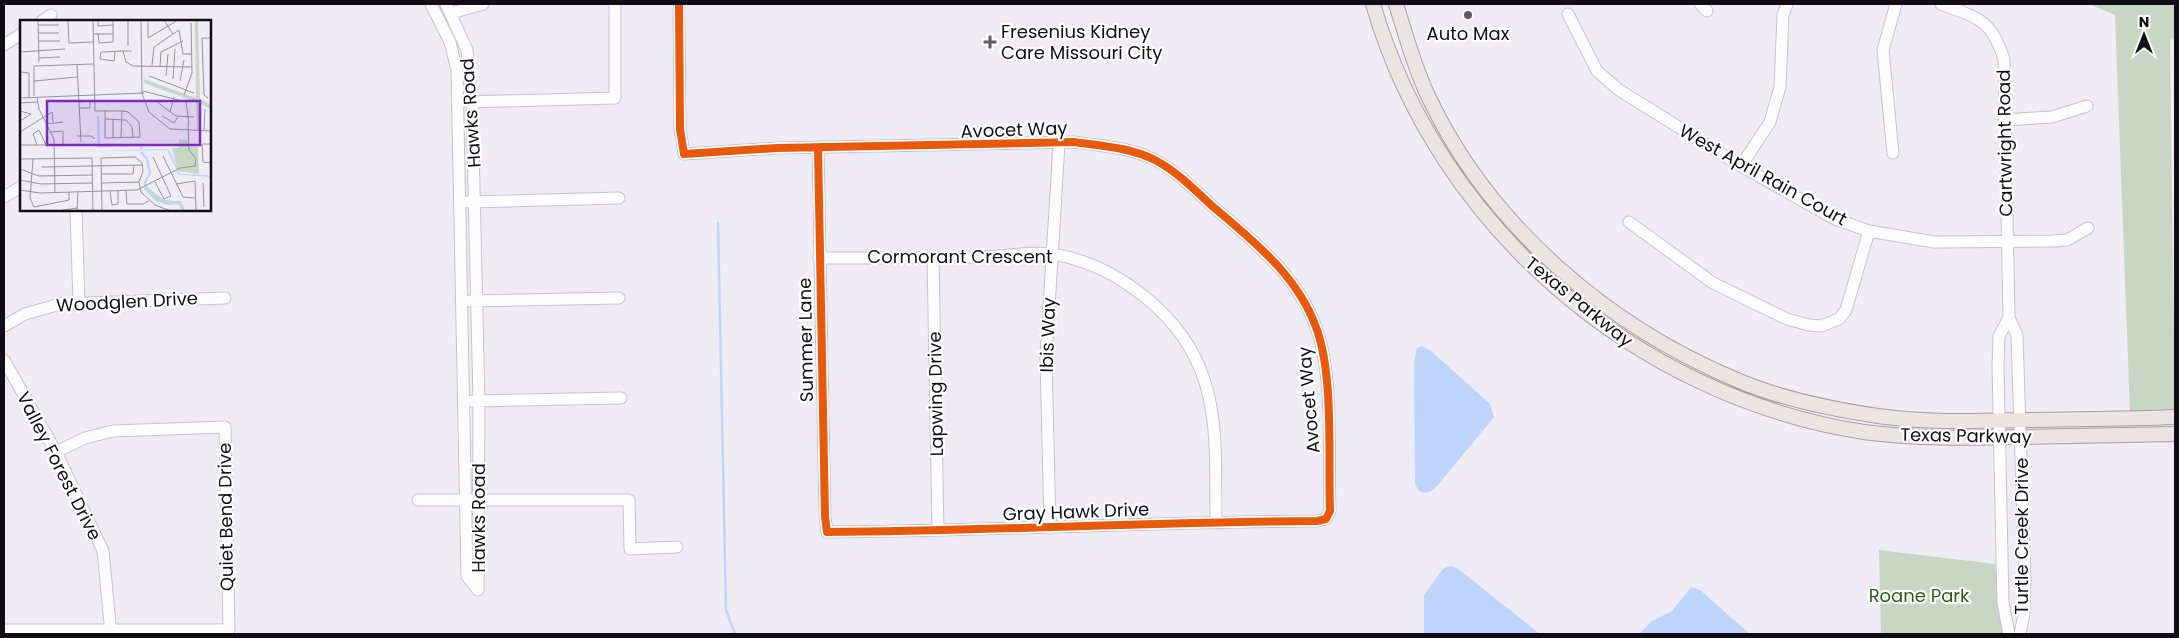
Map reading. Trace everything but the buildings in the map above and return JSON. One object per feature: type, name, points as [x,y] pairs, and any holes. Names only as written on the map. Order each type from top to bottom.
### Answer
[{"type":"main road","name":"Texas Parkway","points":[[1373,4],[1398,76],[1436,146],[1469,195],[1498,232],[1557,288],[1619,337],[1675,370],[1707,386],[1789,415],[1862,431],[1902,436],[1999,437],[2175,434]]},
{"type":"main road","name":"Texas Parkway","points":[[1396,4],[1414,62],[1430,101],[1472,170],[1504,211],[1536,247],[1606,307],[1641,331],[1694,360],[1739,381],[1793,398],[1830,408],[1914,420],[1999,421],[2175,417]]},
{"type":"street","name":"Hawks Road","points":[[431,4],[455,56],[458,101],[467,576],[478,590],[477,301],[472,102],[467,50],[449,9]]},
{"type":"street","points":[[449,9],[483,4]]},
{"type":"street","points":[[458,101],[615,98],[615,4]]},
{"type":"street","name":"Avocet Way","points":[[679,4],[680,129],[684,154],[818,148],[1074,142],[1119,148],[1155,160],[1186,183],[1273,258],[1287,274],[1305,302],[1317,330],[1324,362],[1330,511],[1326,519]]},
{"type":"street","points":[[1741,166],[1770,122],[1780,87],[1784,14],[1787,4]]},
{"type":"street","points":[[1893,153],[1884,50],[1896,4]]},
{"type":"street","name":"Cartwright Road","points":[[1941,4],[1980,18],[1997,38],[2004,59],[2009,318],[2017,335],[2020,420]]},
{"type":"street","name":"West April Rain Court","points":[[1568,14],[1597,71],[1619,90],[1741,166],[1824,214],[1869,231],[1934,242],[2067,240],[2088,228]]},
{"type":"street","points":[[4,46],[20,35]]},
{"type":"street","points":[[2004,120],[2052,117],[2087,106]]},
{"type":"street","name":"Ibis Way","points":[[1050,528],[1046,357],[1059,143]]},
{"type":"street","name":"Summer Lane","points":[[818,148],[819,258],[827,532]]},
{"type":"street","points":[[4,197],[20,187]]},
{"type":"street","points":[[459,202],[619,198]]},
{"type":"street","points":[[76,211],[79,303]]},
{"type":"street","points":[[1629,222],[1712,283],[1787,319],[1809,325],[1831,323],[1839,319],[1846,310],[1869,231]]},
{"type":"street","name":"Cormorant Crescent","points":[[819,258],[1052,254],[1094,267],[1117,279],[1162,311],[1192,351],[1204,379],[1211,405],[1216,522]]},
{"type":"street","name":"Lapwing Drive","points":[[933,257],[938,531]]},
{"type":"street","name":"Woodglen Drive","points":[[4,326],[41,308],[79,303],[225,298]]},
{"type":"street","points":[[461,301],[619,298]]},
{"type":"street","name":"Cartwright Road","points":[[1999,421],[1999,336],[2009,318]]},
{"type":"street","name":"Valley Forest Drive","points":[[4,360],[56,452],[103,551],[111,632]]},
{"type":"street","points":[[463,401],[621,398]]},
{"type":"street","name":"Turtle Creek Drive","points":[[2020,420],[2025,596],[2020,634]]},
{"type":"street","name":"Turtle Creek Drive","points":[[1999,421],[2003,603],[2009,634]]},
{"type":"street","name":"Quiet Bend Drive","points":[[56,452],[86,438],[113,431],[225,427],[229,630],[111,632]]},
{"type":"street","points":[[418,500],[479,498],[629,500],[630,549],[676,547]]},
{"type":"street","name":"Gray Hawk Drive","points":[[827,532],[938,531],[1216,522],[1317,522],[1326,519]]},
{"type":"street","points":[[4,630],[111,632]]},
{"type":"green space","points":[[2089,4],[2175,4],[2175,40],[2170,39],[2175,414],[2130,412],[2115,15]]},
{"type":"green space","name":"Roane Park","points":[[1879,550],[1995,564],[2003,634],[1881,634]]},
{"type":"water","points":[[1422,346],[1431,351],[1490,404],[1494,417],[1437,486],[1427,493],[1418,490],[1415,481],[1414,361],[1417,348]]},
{"type":"water","points":[[1450,566],[1457,568],[1540,634],[1424,634],[1424,595],[1443,569]]},
{"type":"water","points":[[1691,587],[1700,590],[1750,634],[1639,634],[1652,621],[1672,611]]},
{"type":"waterway","points":[[718,223],[726,610],[735,634]]},
{"type":"cycle path","points":[[679,4],[680,129],[684,154],[777,148],[1074,142],[1135,152],[1163,164],[1177,175],[1273,260],[1298,292],[1309,310],[1322,349],[1328,395],[1330,511],[1326,519],[1317,521],[827,532],[825,517],[818,148]]},
{"type":"place","name":"Auto Max","points":[[1468,15]]},
{"type":"place","name":"Fresenius Kidney Care Missouri City","points":[[990,42]]}]
